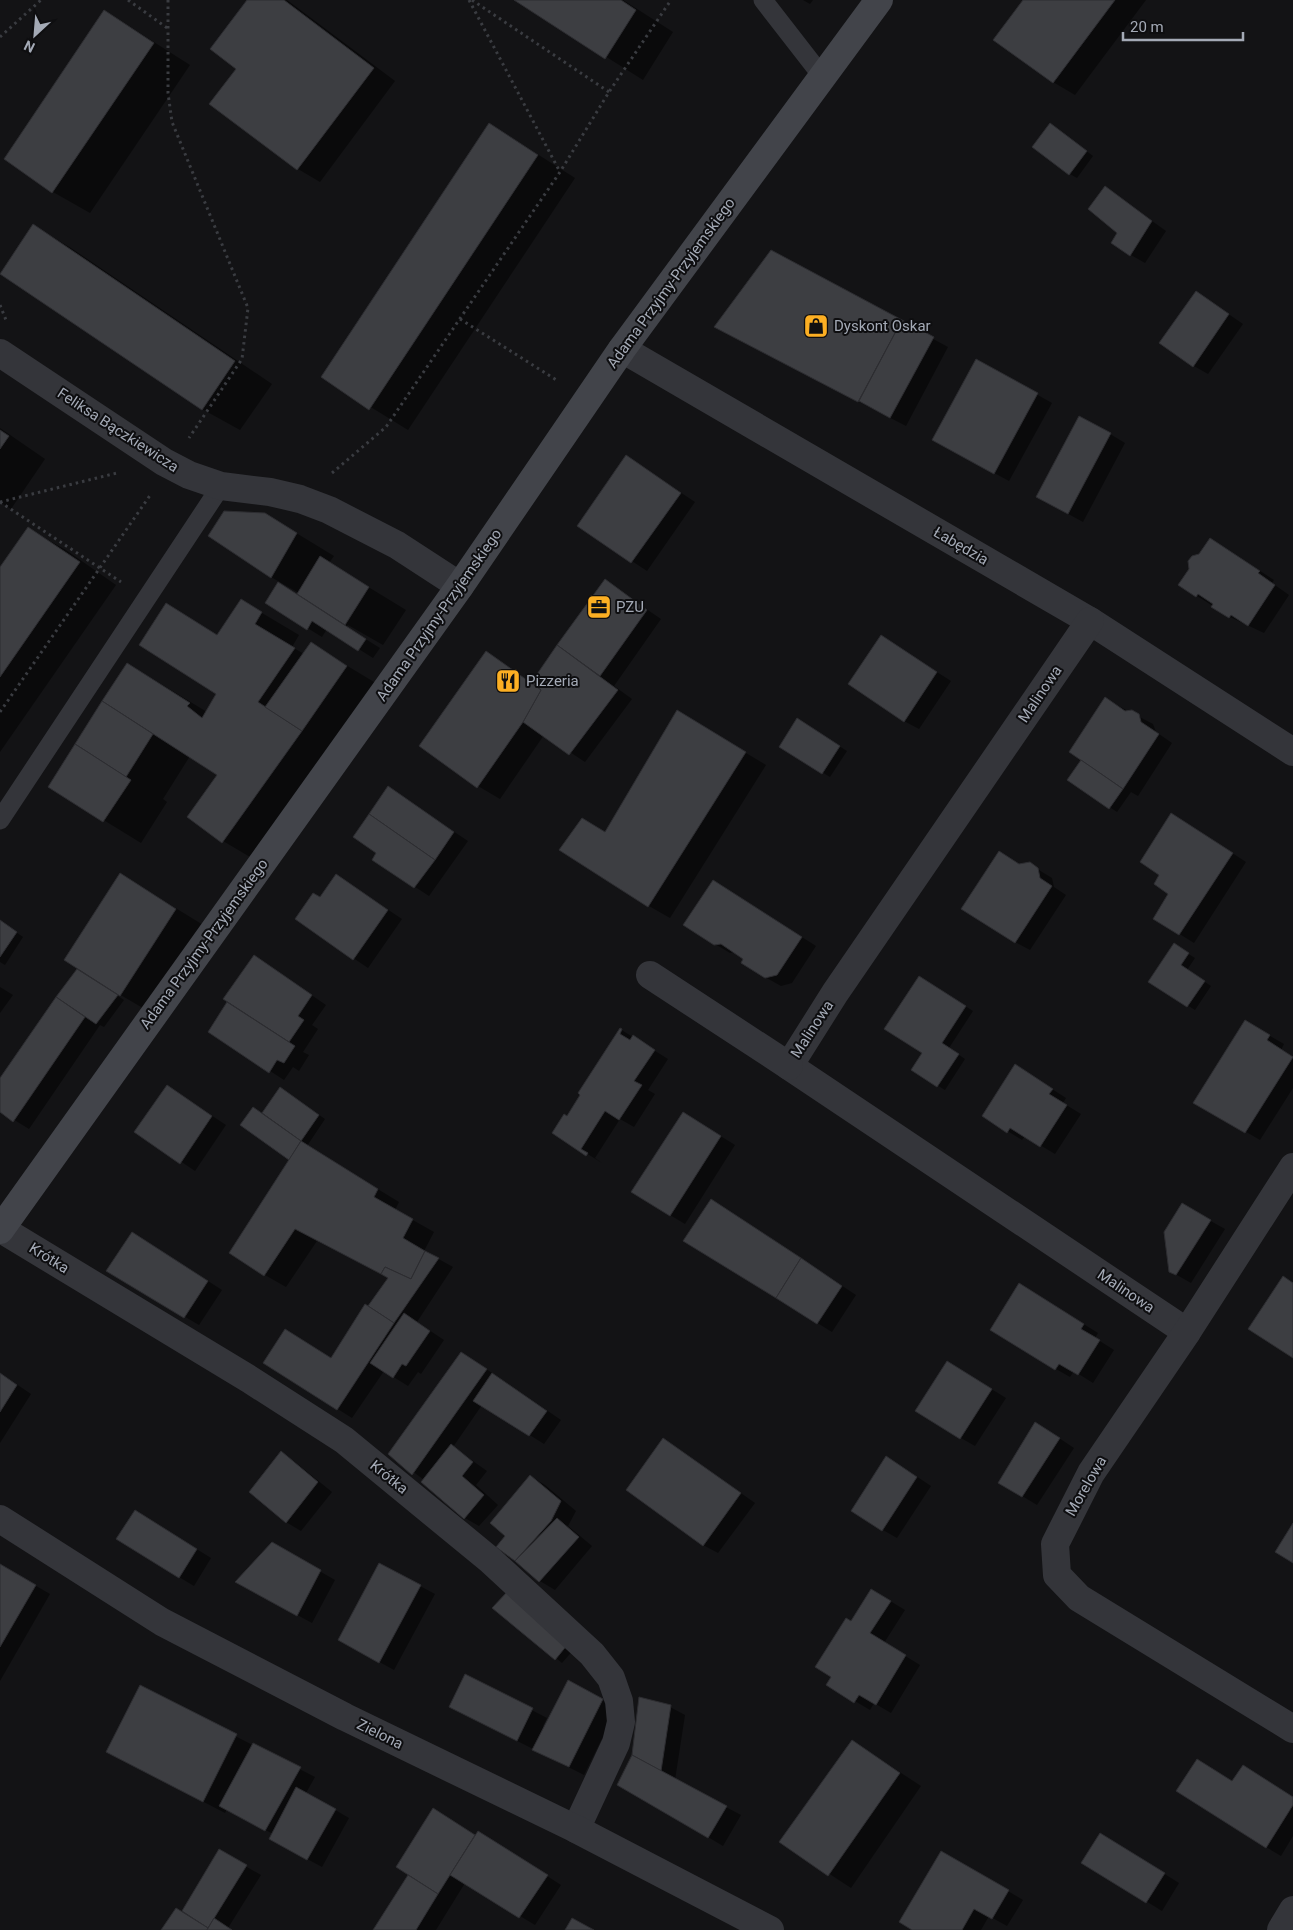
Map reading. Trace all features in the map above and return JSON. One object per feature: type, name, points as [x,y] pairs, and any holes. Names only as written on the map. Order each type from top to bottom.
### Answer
[{"type":"street","name":"Adama Przyjmy-Przyjemskiego","points":[[0,1229],[460,586],[622,349],[879,0]]},
{"type":"street","name":"Łabędzia","points":[[622,349],[1090,621],[1293,752]]},
{"type":"street","name":"Feliksa Bączkiewicza","points":[[0,353],[175,467],[221,486],[270,492],[300,499],[329,510],[396,545],[460,586]]},
{"type":"street","name":"Malinowa","points":[[1090,621],[835,993],[789,1066],[1187,1332]]},
{"type":"street","points":[[650,975],[789,1066]]},
{"type":"street","name":"Morelowa","points":[[1293,1167],[1187,1332],[1091,1473],[1054,1544],[1057,1574],[1079,1598],[1293,1729]]},
{"type":"street","name":"Krótka","points":[[0,1229],[249,1379],[344,1440],[490,1560],[592,1654],[611,1678],[619,1701],[621,1722],[616,1743],[576,1829]]},
{"type":"street","name":"Zielona","points":[[0,1519],[162,1622],[345,1716],[576,1829],[770,1930]]},
{"type":"street","points":[[1280,1930],[1293,1910]]},
{"type":"lane","points":[[763,0],[822,76]]},
{"type":"lane","points":[[0,820],[221,486]]},
{"type":"path","points":[[0,37],[41,0]]},
{"type":"path","points":[[128,0],[170,31]]},
{"type":"path","points":[[0,712],[99,569],[175,467],[242,360],[249,316],[248,308],[172,122],[168,93],[170,31],[168,0]]},
{"type":"path","points":[[471,0],[609,92]]},
{"type":"path","points":[[471,0],[560,172]]},
{"type":"path","points":[[300,499],[386,427],[560,172],[609,92],[670,0]]},
{"type":"path","points":[[460,319],[588,400]]},
{"type":"path","points":[[0,502],[175,467]]},
{"type":"path","points":[[0,502],[146,599]]},
{"type":"building","points":[[247,0],[284,0],[374,68],[297,170],[209,104],[236,69],[210,49]]},
{"type":"building","points":[[514,0],[621,0],[636,10],[605,59]]},
{"type":"building","points":[[1023,0],[1115,0],[1053,83],[993,40]]},
{"type":"building","points":[[104,10],[154,43],[52,193],[4,159]]},
{"type":"building","points":[[489,123],[538,155],[369,410],[321,377]]},
{"type":"building","points":[[1050,123],[1087,151],[1069,175],[1032,147]]},
{"type":"building","points":[[1105,186],[1152,221],[1130,256],[1111,243],[1117,233],[1088,209]]},
{"type":"building","points":[[33,224],[235,361],[202,410],[0,274]]},
{"type":"building","points":[[771,250],[902,320],[858,402],[714,327]]},
{"type":"building","points":[[1196,291],[1229,314],[1193,367],[1159,343]]},
{"type":"building","points":[[902,320],[934,337],[890,418],[859,401]]},
{"type":"building","points":[[976,359],[1038,393],[994,474],[932,440]]},
{"type":"building","points":[[1079,416],[1111,433],[1068,514],[1036,497]]},
{"type":"building","points":[[0,430],[9,436],[0,449]]},
{"type":"building","points":[[626,455],[681,493],[631,563],[577,526]]},
{"type":"building","points":[[224,511],[265,513],[297,533],[271,578],[208,536]]},
{"type":"building","points":[[28,527],[80,562],[0,677],[0,567]]},
{"type":"building","points":[[1210,538],[1260,571],[1258,573],[1275,585],[1248,626],[1231,615],[1229,618],[1211,607],[1213,604],[1198,594],[1196,597],[1178,585],[1189,569],[1188,561],[1192,556],[1199,554]]},
{"type":"building","points":[[320,556],[369,587],[345,625],[297,594]]},
{"type":"building","points":[[605,579],[647,610],[600,676],[557,645]]},
{"type":"building","points":[[278,582],[366,639],[358,651],[312,621],[307,630],[265,603]]},
{"type":"building","points":[[241,599],[262,612],[255,624],[295,648],[258,702],[302,731],[222,843],[187,817],[217,775],[102,701],[127,663],[190,703],[187,706],[202,718],[216,694],[139,645],[166,603],[217,635]]},
{"type":"building","points":[[881,635],[937,672],[904,722],[848,684]]},
{"type":"building","points":[[311,642],[347,666],[302,731],[265,707]]},
{"type":"building","points":[[557,645],[618,690],[569,755],[523,722],[541,690],[531,683]]},
{"type":"building","points":[[486,651],[541,690],[523,722],[477,788],[419,746]]},
{"type":"building","points":[[1105,697],[1125,711],[1132,710],[1139,714],[1141,722],[1159,734],[1123,789],[1069,752]]},
{"type":"building","points":[[102,701],[153,734],[126,777],[75,744]]},
{"type":"building","points":[[677,710],[746,752],[648,907],[559,850],[582,818],[605,832]]},
{"type":"building","points":[[797,718],[840,746],[822,774],[779,747]]},
{"type":"building","points":[[75,744],[131,780],[103,822],[48,787]]},
{"type":"building","points":[[1081,760],[1123,789],[1109,809],[1067,780]]},
{"type":"building","points":[[388,786],[454,832],[435,860],[369,814]]},
{"type":"building","points":[[1171,813],[1233,853],[1179,935],[1153,919],[1168,894],[1154,884],[1159,875],[1140,862]]},
{"type":"building","points":[[369,814],[435,860],[414,888],[372,860],[376,853],[353,837]]},
{"type":"building","points":[[999,851],[1019,864],[1030,862],[1038,868],[1040,878],[1052,886],[1015,943],[961,909]]},
{"type":"building","points":[[120,873],[176,909],[120,996],[64,960]]},
{"type":"building","points":[[336,874],[388,910],[353,960],[295,919],[313,893],[320,897]]},
{"type":"building","points":[[713,880],[802,937],[777,975],[765,978],[741,963],[743,959],[721,944],[714,945],[683,925]]},
{"type":"building","points":[[0,920],[17,932],[0,957]]},
{"type":"building","points":[[1174,943],[1189,953],[1181,965],[1205,981],[1187,1007],[1148,982]]},
{"type":"building","points":[[254,955],[312,995],[298,1016],[304,1020],[289,1042],[223,999]]},
{"type":"building","points":[[77,969],[118,995],[96,1024],[56,997]]},
{"type":"building","points":[[919,976],[966,1006],[942,1043],[959,1054],[937,1087],[911,1070],[922,1053],[884,1029]]},
{"type":"building","points":[[56,997],[85,1017],[13,1122],[0,1112],[0,1078]]},
{"type":"building","points":[[227,1002],[295,1046],[284,1063],[277,1060],[269,1073],[208,1032]]},
{"type":"building","points":[[1245,1020],[1270,1035],[1267,1040],[1293,1057],[1245,1133],[1193,1103]]},
{"type":"building","points":[[620,1028],[622,1029],[620,1034],[630,1040],[633,1035],[655,1050],[634,1081],[642,1085],[619,1120],[605,1111],[581,1149],[588,1153],[586,1156],[552,1133],[564,1114],[567,1116],[580,1095],[578,1093]]},
{"type":"building","points":[[1015,1064],[1053,1089],[1049,1094],[1067,1105],[1040,1147],[1010,1128],[1007,1133],[982,1116]]},
{"type":"building","points":[[167,1085],[212,1116],[180,1164],[134,1132]]},
{"type":"building","points":[[280,1087],[319,1115],[301,1141],[262,1113]]},
{"type":"building","points":[[253,1107],[301,1141],[289,1160],[240,1125]]},
{"type":"building","points":[[683,1112],[721,1136],[670,1216],[631,1192]]},
{"type":"building","points":[[301,1141],[378,1189],[374,1197],[413,1219],[403,1238],[425,1251],[411,1279],[385,1267],[381,1274],[295,1229],[264,1276],[229,1253]]},
{"type":"building","points":[[711,1199],[801,1258],[776,1298],[683,1241]]},
{"type":"building","points":[[1182,1203],[1211,1220],[1176,1275],[1169,1272],[1164,1232]]},
{"type":"building","points":[[132,1232],[208,1281],[184,1318],[106,1271]]},
{"type":"building","points":[[425,1251],[439,1258],[394,1323],[368,1306],[388,1278],[381,1274],[385,1267],[411,1279]]},
{"type":"building","points":[[801,1258],[842,1286],[817,1324],[776,1298]]},
{"type":"building","points":[[1283,1276],[1293,1283],[1293,1358],[1248,1329]]},
{"type":"building","points":[[1019,1283],[1084,1324],[1081,1329],[1100,1340],[1078,1375],[1059,1364],[1055,1370],[990,1330]]},
{"type":"building","points":[[365,1304],[394,1323],[337,1410],[263,1363],[285,1329],[331,1358]]},
{"type":"building","points":[[404,1313],[430,1331],[406,1366],[402,1364],[393,1378],[370,1363]]},
{"type":"building","points":[[461,1352],[487,1369],[412,1475],[388,1454]]},
{"type":"building","points":[[947,1361],[992,1389],[960,1439],[915,1411]]},
{"type":"building","points":[[0,1373],[17,1385],[0,1412]]},
{"type":"building","points":[[492,1373],[547,1411],[529,1436],[473,1401]]},
{"type":"building","points":[[1035,1422],[1060,1438],[1022,1497],[998,1483]]},
{"type":"building","points":[[663,1438],[741,1493],[703,1546],[626,1490]]},
{"type":"building","points":[[451,1444],[473,1462],[462,1476],[484,1495],[464,1519],[421,1482]]},
{"type":"building","points":[[281,1451],[318,1482],[286,1523],[249,1492]]},
{"type":"building","points":[[886,1456],[917,1477],[882,1531],[851,1511]]},
{"type":"building","points":[[530,1475],[561,1501],[551,1521],[515,1561],[496,1547],[505,1536],[490,1523]]},
{"type":"building","points":[[135,1510],[197,1549],[179,1578],[116,1539]]},
{"type":"building","points":[[557,1518],[579,1537],[539,1582],[515,1561]]},
{"type":"building","points":[[1293,1523],[1293,1563],[1275,1552]]},
{"type":"building","points":[[272,1542],[321,1570],[297,1616],[235,1582]]},
{"type":"building","points":[[379,1563],[421,1585],[379,1663],[338,1640]]},
{"type":"building","points":[[0,1564],[36,1585],[0,1647]]},
{"type":"building","points":[[871,1589],[891,1601],[870,1633],[906,1655],[876,1705],[859,1695],[854,1703],[826,1685],[831,1677],[815,1667],[846,1618],[851,1621]]},
{"type":"building","points":[[507,1592],[568,1644],[555,1660],[492,1608]]},
{"type":"building","points":[[465,1674],[533,1708],[517,1741],[449,1707]]},
{"type":"building","points":[[568,1680],[603,1699],[569,1767],[532,1750]]},
{"type":"building","points":[[140,1685],[237,1734],[203,1802],[106,1752]]},
{"type":"building","points":[[639,1697],[671,1705],[661,1771],[632,1755]]},
{"type":"building","points":[[852,1740],[900,1773],[828,1876],[779,1842]]},
{"type":"building","points":[[253,1743],[301,1767],[265,1831],[219,1806]]},
{"type":"building","points":[[632,1755],[727,1806],[708,1838],[617,1785]]},
{"type":"building","points":[[1197,1759],[1232,1781],[1243,1765],[1293,1797],[1293,1805],[1266,1848],[1176,1791]]},
{"type":"building","points":[[296,1787],[336,1809],[307,1860],[269,1839]]},
{"type":"building","points":[[433,1808],[475,1835],[438,1894],[396,1867]]},
{"type":"building","points":[[478,1831],[548,1875],[519,1918],[450,1875]]},
{"type":"building","points":[[1100,1833],[1165,1873],[1146,1903],[1081,1863]]},
{"type":"building","points":[[219,1849],[247,1865],[208,1928],[182,1911]]},
{"type":"building","points":[[941,1851],[1009,1890],[992,1919],[974,1909],[962,1930],[912,1930],[899,1922]]},
{"type":"building","points":[[408,1875],[438,1894],[416,1930],[373,1930]]},
{"type":"building","points":[[176,1908],[208,1928],[207,1930],[161,1930]]},
{"type":"building","points":[[214,1918],[232,1930],[207,1930]]},
{"type":"building","points":[[572,1918],[594,1930],[565,1930]]},
{"type":"place","name":"Dyskont Oskar","points":[[816,326]]},
{"type":"place","name":"PZU","points":[[599,607]]},
{"type":"place","name":"Pizzeria","points":[[508,681]]}]
